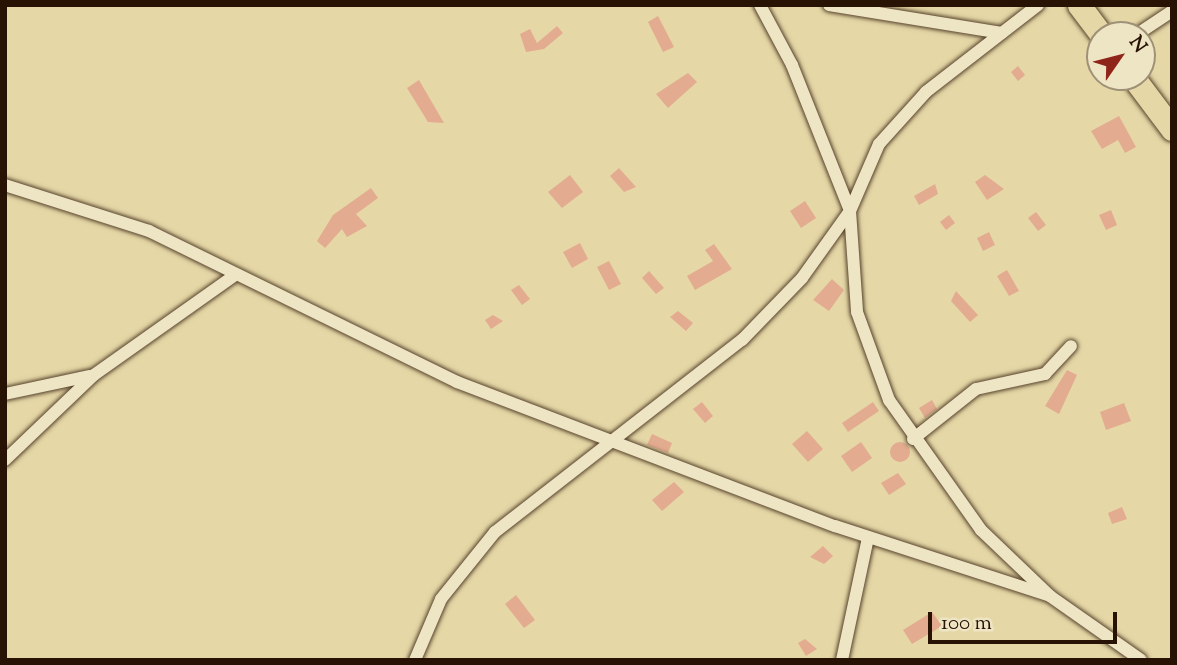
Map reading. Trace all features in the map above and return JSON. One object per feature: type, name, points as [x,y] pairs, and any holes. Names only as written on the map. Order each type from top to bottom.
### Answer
[{"type":"highway","points":[[1079,5],[1091,21]]},
{"type":"highway","points":[[1144,91],[1172,129]]},
{"type":"street","points":[[760,5],[792,65],[850,211],[857,312],[871,360],[913,439],[981,530],[1050,596],[1141,660]]},
{"type":"street","points":[[829,5],[1002,33]]},
{"type":"street","points":[[415,660],[441,599],[488,539],[612,443],[775,309],[850,211],[878,144],[902,114],[1038,5]]},
{"type":"street","points":[[1156,22],[1172,11]]},
{"type":"street","points":[[5,185],[149,231],[234,276],[447,378],[612,443],[868,538],[1050,596]]},
{"type":"street","points":[[5,460],[94,374],[234,276]]},
{"type":"street","points":[[913,439],[976,389],[1045,374],[1071,346]]},
{"type":"street","points":[[5,394],[94,374]]},
{"type":"street","points":[[842,660],[868,538]]},
{"type":"building","points":[[658,16],[674,47],[663,52],[648,22]]},
{"type":"building","points":[[557,26],[563,33],[544,49],[526,52],[520,34],[530,29],[537,43]]},
{"type":"building","points":[[1018,66],[1025,75],[1018,81],[1011,72]]},
{"type":"building","points":[[688,73],[697,82],[668,108],[656,94]]},
{"type":"building","points":[[419,80],[444,123],[428,122],[407,88]]},
{"type":"building","points":[[1119,116],[1136,147],[1125,153],[1118,140],[1102,149],[1091,131]]},
{"type":"building","points":[[619,168],[636,187],[624,192],[610,176]]},
{"type":"building","points":[[570,175],[583,192],[562,208],[548,192]]},
{"type":"building","points":[[985,175],[1004,189],[987,200],[975,182]]},
{"type":"building","points":[[935,184],[938,194],[919,205],[914,196]]},
{"type":"building","points":[[371,188],[378,198],[356,214],[367,226],[347,237],[342,229],[325,248],[317,241],[333,215]]},
{"type":"building","points":[[805,201],[816,218],[801,228],[790,211]]},
{"type":"building","points":[[1111,210],[1117,225],[1106,230],[1099,215]]},
{"type":"building","points":[[1036,212],[1046,225],[1038,231],[1028,218]]},
{"type":"building","points":[[949,215],[955,223],[946,230],[940,222]]},
{"type":"building","points":[[989,232],[995,245],[983,251],[977,238]]},
{"type":"building","points":[[580,243],[588,259],[572,268],[563,252]]},
{"type":"building","points":[[714,244],[732,269],[695,290],[687,276],[713,261],[705,250]]},
{"type":"building","points":[[609,261],[621,284],[609,290],[597,267]]},
{"type":"building","points":[[1007,270],[1019,291],[1009,296],[997,276]]},
{"type":"building","points":[[649,271],[664,288],[656,294],[642,278]]},
{"type":"building","points":[[832,279],[844,290],[829,311],[813,300]]},
{"type":"building","points":[[519,285],[530,299],[522,305],[511,290]]},
{"type":"building","points":[[956,291],[978,315],[970,322],[951,301]]},
{"type":"building","points":[[678,311],[693,323],[686,331],[670,317]]},
{"type":"building","points":[[493,315],[503,321],[491,329],[485,320]]},
{"type":"building","points":[[1067,370],[1077,375],[1059,414],[1045,406]]},
{"type":"building","points":[[932,400],[937,409],[925,418],[919,408]]},
{"type":"building","points":[[702,402],[713,416],[705,423],[693,409]]},
{"type":"building","points":[[873,402],[879,411],[848,432],[842,423]]},
{"type":"building","points":[[1124,403],[1131,421],[1106,430],[1100,412]]},
{"type":"building","points":[[807,431],[823,449],[808,462],[792,444]]},
{"type":"building","points":[[652,434],[672,443],[668,453],[647,445]]},
{"type":"building","points":[[861,442],[872,458],[852,472],[841,456]]},
{"type":"building","points":[[900,442],[907,445],[910,452],[907,459],[900,462],[893,459],[890,452],[893,445]]},
{"type":"building","points":[[898,473],[906,484],[889,495],[881,483]]},
{"type":"building","points":[[674,482],[684,492],[662,511],[652,500]]},
{"type":"building","points":[[1122,507],[1127,519],[1112,524],[1108,513]]},
{"type":"building","points":[[823,546],[833,556],[824,564],[810,557]]},
{"type":"building","points":[[516,595],[535,620],[524,628],[505,604]]},
{"type":"building","points":[[932,612],[942,626],[912,644],[903,630]]},
{"type":"building","points":[[805,639],[817,649],[806,656],[798,643]]}]
